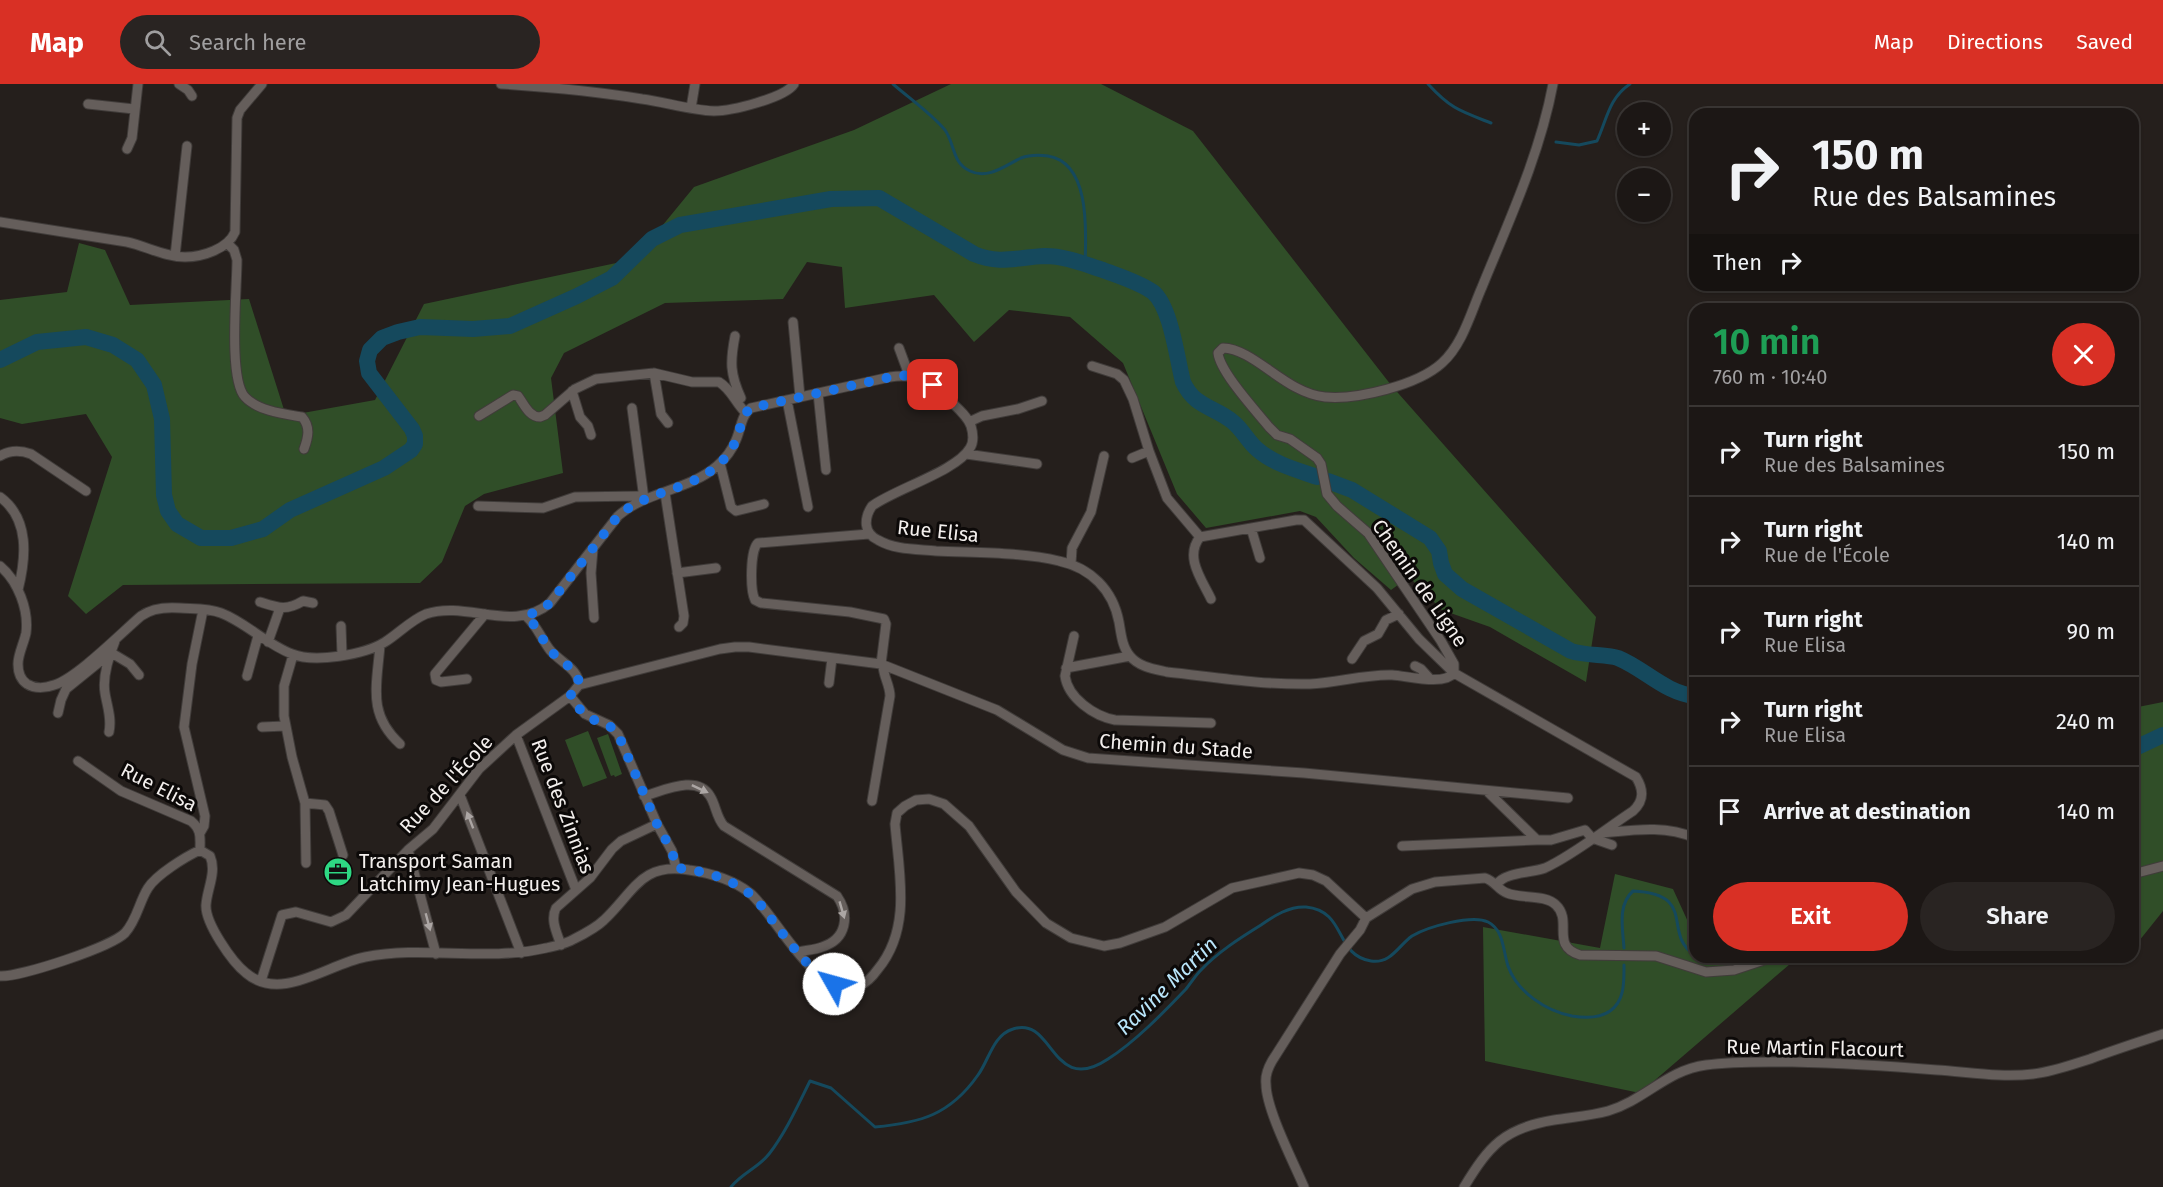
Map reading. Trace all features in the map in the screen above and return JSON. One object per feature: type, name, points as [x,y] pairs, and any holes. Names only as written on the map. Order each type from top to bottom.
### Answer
[{"type":"street","points":[[127,149],[132,138],[138,84]]},
{"type":"street","points":[[179,84],[192,96]]},
{"type":"street","points":[[0,222],[130,243],[175,256],[201,255],[227,243],[233,238],[236,225],[237,118],[240,110],[262,84]]},
{"type":"street","points":[[501,84],[537,85],[639,98],[714,111],[737,108],[785,92],[794,84]]},
{"type":"street","points":[[691,108],[696,84]]},
{"type":"street","name":"Chemin de Ligne","points":[[1553,84],[1543,130],[1499,246],[1459,341],[1441,364],[1420,377],[1394,387],[1353,396],[1325,397],[1300,391],[1236,351],[1224,348],[1218,353],[1225,371],[1269,427],[1278,435],[1317,458],[1321,464],[1328,494],[1337,506],[1368,533],[1441,641],[1454,664],[1455,673],[1636,777],[1641,784],[1642,793],[1639,805],[1596,836]]},
{"type":"street","points":[[88,104],[134,109]]},
{"type":"street","points":[[175,256],[187,146]]},
{"type":"street","points":[[227,243],[234,249],[237,260],[234,363],[239,387],[252,403],[284,414],[302,417],[308,427],[304,449]]},
{"type":"street","points":[[793,322],[801,397]]},
{"type":"street","points":[[0,566],[18,591],[25,609],[27,622],[18,664],[21,679],[31,686],[46,688],[65,680],[146,612],[171,607],[219,612],[293,655],[307,657],[342,655],[380,645],[426,614],[453,612],[526,616],[541,610],[550,603],[618,516],[628,507],[695,480],[728,455],[736,441],[745,412],[732,374],[731,355],[735,336]]},
{"type":"street","points":[[898,348],[909,375]]},
{"type":"street","points":[[1092,366],[1117,374],[1124,380],[1133,399],[1149,452],[1167,498],[1200,537]]},
{"type":"street","points":[[479,417],[513,395],[518,396],[531,414],[540,417],[546,415],[584,383],[619,375],[654,373],[692,382],[719,382],[731,392],[737,405],[745,412]]},
{"type":"street","points":[[654,373],[661,414],[668,423]]},
{"type":"street","points":[[745,412],[762,404],[909,375],[921,378],[933,385],[969,422],[973,439],[966,454],[1037,464]]},
{"type":"street","points":[[572,392],[580,417],[588,426],[591,435]]},
{"type":"street","points":[[818,393],[826,471]]},
{"type":"street","points":[[788,400],[808,507]]},
{"type":"street","points":[[969,422],[982,416],[1018,409],[1042,401]]},
{"type":"street","points":[[632,408],[644,499]]},
{"type":"street","points":[[0,456],[22,451],[31,454],[86,491]]},
{"type":"street","points":[[1132,458],[1149,452]]},
{"type":"street","name":"Rue Elisa","points":[[966,454],[946,468],[872,506],[866,514],[865,524],[869,534],[877,540],[907,549],[1040,558],[1071,564],[1093,576],[1112,597],[1125,649],[1130,656]]},
{"type":"street","points":[[1071,564],[1072,548],[1091,512],[1104,456]]},
{"type":"street","points":[[720,463],[731,507],[736,511],[764,504]]},
{"type":"street","points":[[665,493],[684,616],[683,623],[678,627]]},
{"type":"street","points":[[478,506],[543,508],[584,496],[638,496],[644,499]]},
{"type":"street","points":[[0,497],[14,510],[21,530],[25,557],[18,591]]},
{"type":"street","points":[[1066,668],[1130,656],[1170,676],[1285,684],[1321,683],[1391,675],[1446,679],[1455,673],[1419,639],[1377,588],[1304,520],[1200,537],[1193,552],[1194,563],[1211,599]]},
{"type":"street","points":[[1251,528],[1260,558]]},
{"type":"street","points":[[869,534],[758,543],[753,549],[752,592],[755,600],[761,603],[850,612],[884,619],[886,624],[882,664],[890,696],[872,801]]},
{"type":"street","points":[[594,547],[591,573],[594,618]]},
{"type":"street","points":[[677,573],[716,568]]},
{"type":"street","points":[[260,602],[280,608],[292,608],[303,601],[313,603]]},
{"type":"street","points":[[268,642],[280,608]]},
{"type":"street","points":[[200,833],[204,826],[205,816],[184,727],[192,664],[203,610]]},
{"type":"street","points":[[467,679],[441,682],[436,680],[435,674],[485,614]]},
{"type":"street","points":[[1352,659],[1364,641],[1378,634],[1386,620],[1399,614]]},
{"type":"street","points":[[526,616],[535,625],[550,650],[577,674],[579,685]]},
{"type":"street","points":[[341,626],[342,655]]},
{"type":"street","points":[[247,676],[258,636]]},
{"type":"street","points":[[1074,636],[1066,668],[1065,683],[1077,699],[1110,719],[1211,723]]},
{"type":"street","points":[[109,732],[110,719],[104,690],[109,653],[116,638]]},
{"type":"street","points":[[380,645],[378,711],[382,724],[400,744]]},
{"type":"street","name":"Chemin du Stade","points":[[579,685],[720,649],[749,647],[882,664],[997,710],[1063,750],[1088,758],[1304,773],[1568,798]]},
{"type":"street","points":[[109,653],[130,664],[139,675]]},
{"type":"street","points":[[58,713],[60,700],[66,689],[109,653]]},
{"type":"street","points":[[293,655],[284,686],[285,726],[305,803],[306,863]]},
{"type":"street","points":[[830,683],[832,658]]},
{"type":"street","points":[[1415,666],[1430,679]]},
{"type":"street","name":"Rue de l'École","points":[[261,981],[282,915],[296,912],[331,922],[342,918],[408,850],[433,829],[479,769],[516,735],[570,696],[579,685]]},
{"type":"street","points":[[570,696],[589,718],[605,723],[614,729],[657,824],[672,851],[676,868]]},
{"type":"street","points":[[262,728],[285,726]]},
{"type":"street","name":"Rue des Zinnias","points":[[516,735],[576,890]]},
{"type":"street","name":"Rue Elisa","points":[[78,774],[81,763],[121,791],[191,821],[200,833],[200,850]]},
{"type":"street","points":[[644,796],[681,785],[701,787],[709,793],[724,826],[837,896],[845,913],[842,933],[832,943],[821,948],[798,952]]},
{"type":"street","points":[[1488,792],[1537,840]]},
{"type":"street","points":[[460,795],[521,953]]},
{"type":"street","points":[[0,976],[27,972],[103,946],[123,935],[130,927],[152,883],[200,850],[205,852],[212,861],[213,872],[206,907],[211,926],[240,968],[261,981],[275,984],[303,980],[331,967],[365,957],[402,952],[521,953],[561,945],[601,923],[648,874],[676,868],[725,879],[748,892],[762,905],[812,968],[834,984],[843,988],[854,988],[871,978],[883,964],[893,944],[900,917],[901,886],[895,824],[897,813],[916,800],[929,799],[944,804],[969,826],[1016,892],[1046,922],[1071,938],[1104,946],[1120,943],[1165,927],[1232,888],[1299,873],[1313,875],[1326,881],[1366,918]]},
{"type":"street","points":[[305,803],[325,805],[343,855]]},
{"type":"street","points":[[561,945],[553,922],[553,912],[590,878],[621,841],[657,824]]},
{"type":"street","points":[[1497,884],[1512,876],[1546,867],[1596,836],[1640,829],[1667,830],[1689,836]]},
{"type":"street","points":[[1401,846],[1551,840],[1584,830],[1612,845]]},
{"type":"street","name":"Rue de l'École","points":[[408,850],[436,954]]},
{"type":"street","points":[[2139,872],[2163,866]]},
{"type":"street","points":[[1304,1187],[1270,1106],[1265,1082],[1272,1061],[1340,954],[1360,930],[1366,918],[1412,888],[1435,882],[1485,878],[1497,884],[1506,893],[1547,901],[1558,906],[1563,920],[1563,939],[1566,947],[1580,955],[1656,956],[1706,972],[1734,970],[1755,963]]},
{"type":"street","name":"Rue Martin Flacourt","points":[[1464,1187],[1493,1145],[1517,1129],[1618,1108],[1643,1095],[1674,1074],[1703,1065],[1747,1062],[1842,1063],[2025,1075],[2055,1070],[2163,1034]]},
{"type":"green space","points":[[951,84],[1101,84],[1193,131],[1391,385],[1596,617],[1586,682],[1490,627],[1442,610],[1409,577],[1391,590],[1354,558],[1316,517],[1300,511],[1206,528],[1177,494],[1123,363],[1070,317],[1009,310],[974,342],[934,295],[845,308],[842,267],[807,262],[783,299],[665,303],[564,353],[551,378],[563,473],[484,494],[465,506],[442,562],[420,583],[123,585],[86,614],[68,596],[112,457],[86,414],[22,424],[0,418],[0,300],[67,292],[79,243],[105,250],[130,305],[249,299],[286,416],[375,400],[424,304],[635,259],[694,187],[854,130]]},
{"type":"green space","points":[[2163,702],[2163,911],[2139,941],[2139,707]]},
{"type":"green space","points":[[588,731],[607,778],[583,787],[565,740]]},
{"type":"green space","points":[[608,734],[622,774],[615,777],[611,776],[597,738]]},
{"type":"green space","points":[[1615,874],[1673,889],[1689,924],[1689,963],[1792,963],[1640,1093],[1485,1061],[1483,927],[1600,948]]},
{"type":"waterway","points":[[893,84],[940,124],[948,135],[960,163],[970,171],[990,173],[1021,158],[1038,155],[1062,161],[1072,171],[1083,201],[1086,235],[1085,264]]},
{"type":"waterway","points":[[1428,84],[1456,108],[1491,123]]},
{"type":"waterway","points":[[1556,142],[1579,145],[1597,141],[1613,102],[1630,84]]},
{"type":"waterway","points":[[0,360],[37,342],[86,337],[113,345],[137,360],[154,385],[162,419],[164,495],[168,511],[177,524],[201,538],[231,538],[263,529],[290,510],[384,468],[411,450],[415,444],[412,429],[369,373],[367,361],[370,350],[382,338],[420,327],[473,329],[510,326],[612,278],[652,239],[680,225],[831,199],[879,198],[974,254],[1001,260],[1060,257],[1103,270],[1147,288],[1159,299],[1164,309],[1169,321],[1183,382],[1193,397],[1233,422],[1254,447],[1264,455],[1317,477]]},
{"type":"waterway","points":[[1328,481],[1352,490],[1430,538],[1439,551],[1445,574],[1462,589],[1571,651],[1618,658],[1665,686],[1689,695]]},
{"type":"waterway","points":[[2139,746],[2163,735]]},
{"type":"waterway","name":"Ravine Martin","points":[[1624,948],[1623,910],[1633,891],[1666,899],[1673,907],[1680,937],[1689,950]]},
{"type":"waterway","name":"Ravine Martin","points":[[731,1187],[760,1163],[775,1146],[810,1081],[831,1088],[875,1127],[906,1123],[933,1115],[945,1108],[967,1089],[978,1075],[996,1042],[1006,1032],[1013,1029],[1027,1028],[1037,1033],[1064,1063],[1075,1068],[1089,1068],[1108,1059],[1139,1035],[1222,951],[1271,918],[1294,908],[1306,907],[1319,910],[1328,916],[1351,951],[1371,961],[1384,960],[1412,936],[1428,929],[1461,921],[1488,922],[1500,935],[1508,966],[1525,992],[1552,1010],[1572,1016],[1597,1016],[1615,1007],[1623,990],[1624,965]]},
{"type":"place","name":"Transport Saman Latchimy Jean-Hugues","points":[[338,872]]},
{"type":"route","points":[[834,984],[812,968],[762,905],[748,892],[725,879],[676,868],[674,855],[657,824],[618,734],[609,725],[589,718],[580,710],[570,696],[579,685],[577,674],[550,650],[535,625],[526,616],[541,610],[550,603],[618,516],[628,507],[695,480],[716,467],[728,455],[742,426],[745,412],[751,408],[900,375],[921,378],[933,385]]}]
